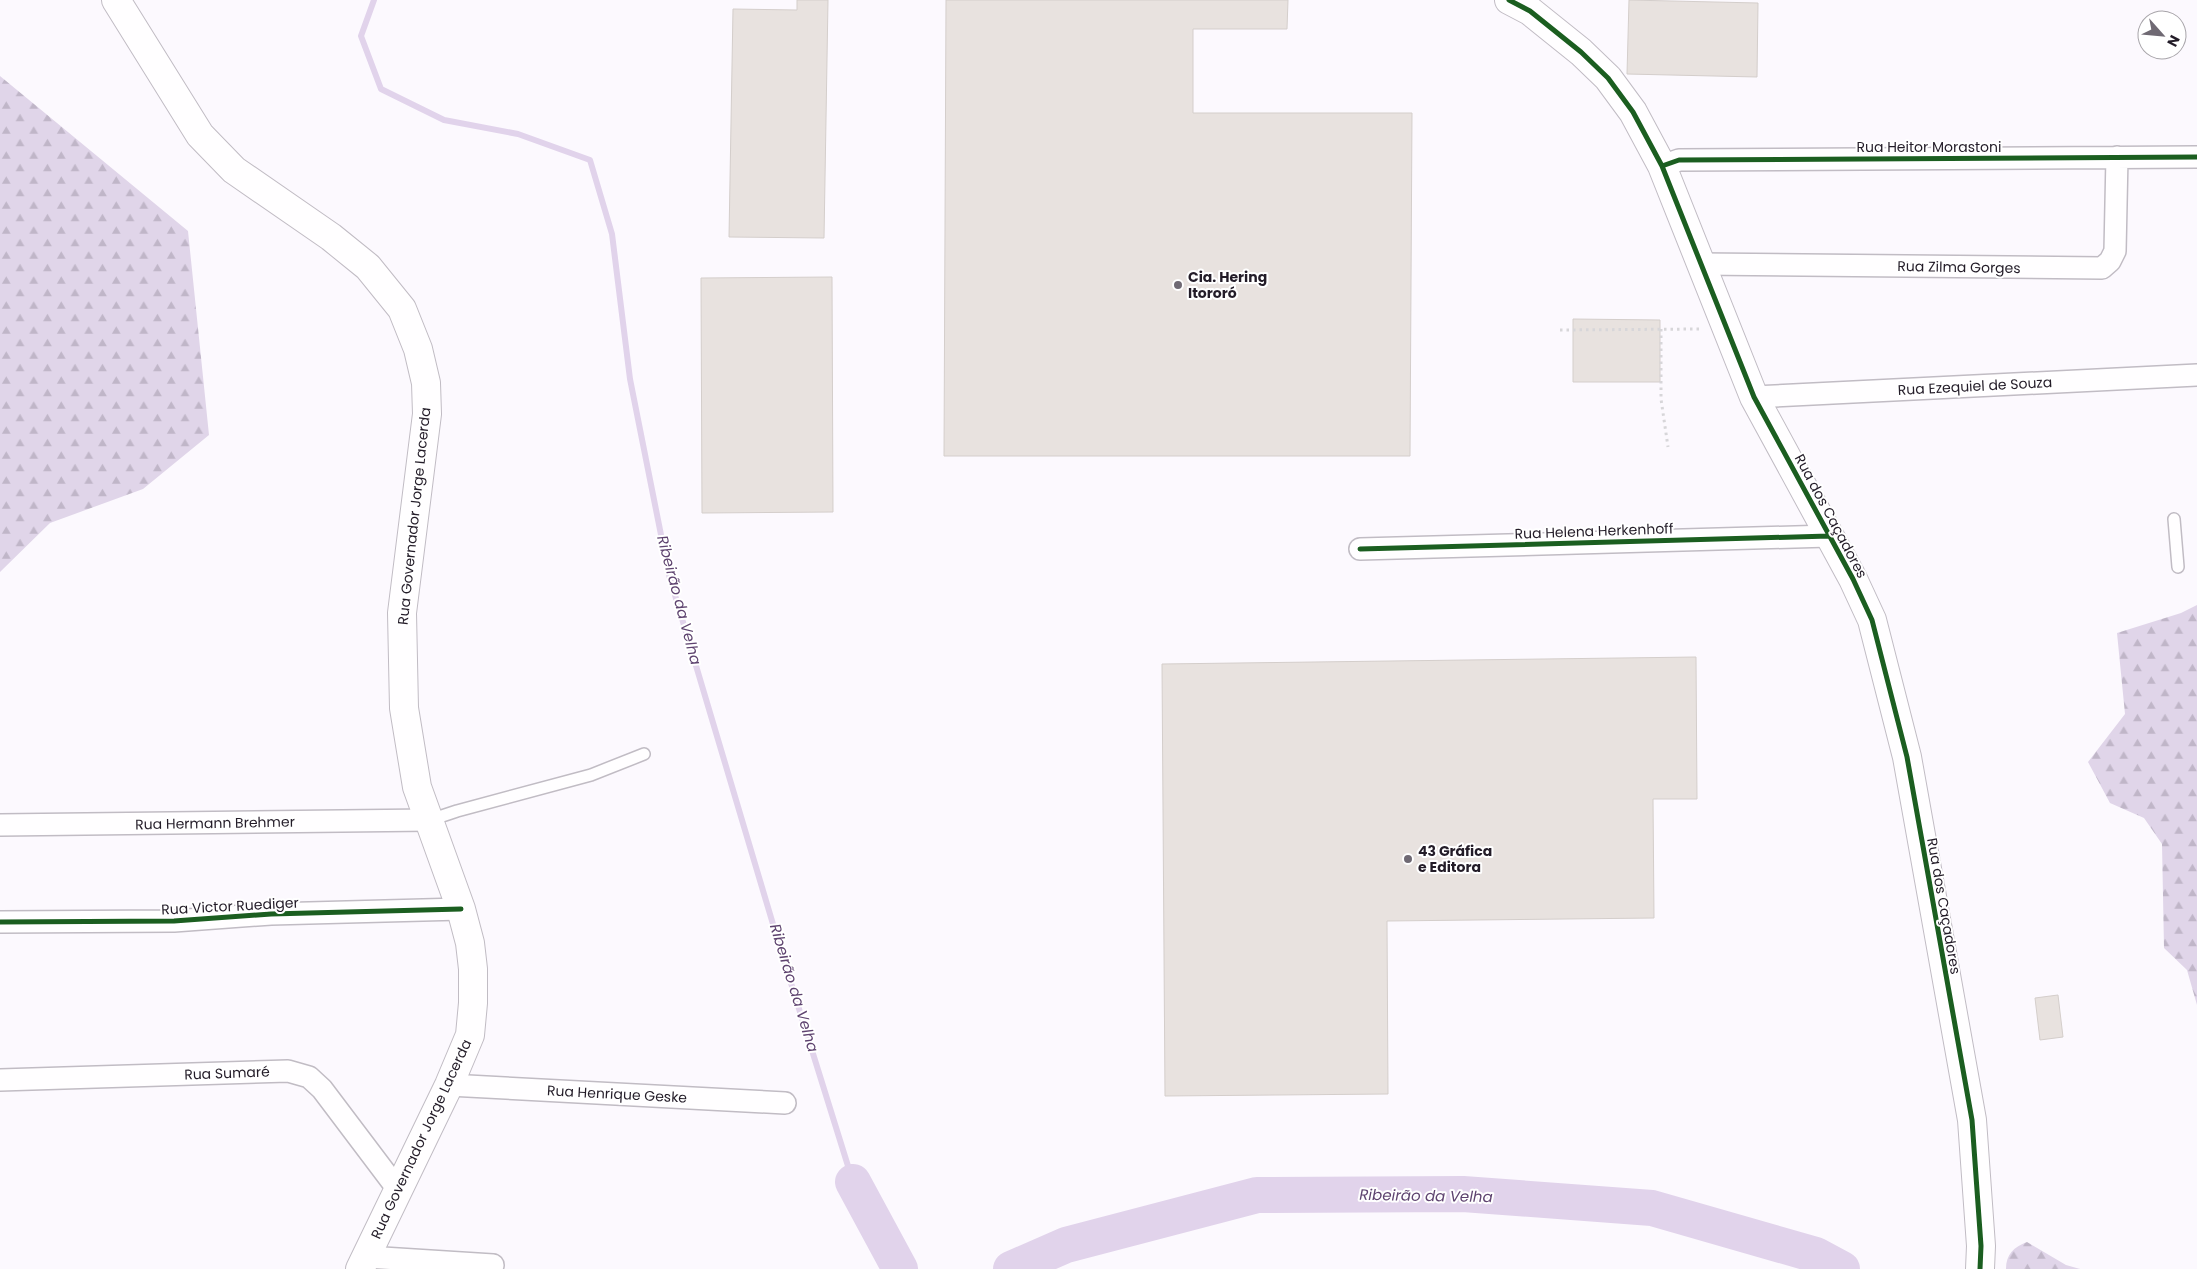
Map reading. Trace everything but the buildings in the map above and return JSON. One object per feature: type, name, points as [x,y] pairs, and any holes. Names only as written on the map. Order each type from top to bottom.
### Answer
[{"type":"main road","name":"Rua Governador Jorge Lacerda","points":[[116,0],[200,135],[234,170],[331,237],[368,267],[402,309],[418,350],[426,383],[428,414],[402,613],[404,708],[417,787],[461,909],[470,943],[473,969],[473,1003],[470,1035],[449,1085],[363,1263]]},
{"type":"main road","name":"Rua dos Caçadores","points":[[1525,4],[1608,78],[1633,112],[1662,166],[1754,397],[1872,620],[1908,758],[1972,1120],[1981,1246],[1980,1269]]},
{"type":"street","name":"Rua Zilma Gorges","points":[[1700,264],[2102,268],[2110,261],[2115,251],[2117,157]]},
{"type":"street","name":"Rua Heitor Morastoni","points":[[1662,166],[1679,160],[2197,157]]},
{"type":"street","name":"Rua Ezequiel de Souza","points":[[1754,397],[2197,374]]},
{"type":"street","name":"Rua Helena Herkenhoff","points":[[1360,549],[1829,536]]},
{"type":"street","name":"Rua Hermann Brehmer","points":[[0,825],[430,820]]},
{"type":"street","name":"Rua Victor Ruediger","points":[[0,922],[174,921],[271,914],[461,909]]},
{"type":"street","name":"Rua Sumaré","points":[[0,1080],[288,1071],[309,1078],[322,1089],[399,1191]]},
{"type":"street","name":"Rua Henrique Geske","points":[[449,1085],[785,1103]]},
{"type":"street","points":[[363,1263],[493,1265]]},
{"type":"lane","points":[[2174,519],[2178,567]]},
{"type":"lane","points":[[430,820],[591,774],[644,754]]},
{"type":"path","points":[[1661,329],[1661,399],[1668,447]]},
{"type":"path","points":[[1560,330],[1699,329]]},
{"type":"green space","points":[[0,76],[188,231],[209,435],[143,489],[50,523],[0,572]]},
{"type":"green space","points":[[2197,605],[2197,1005],[2187,970],[2164,948],[2162,844],[2144,818],[2110,803],[2088,762],[2125,714],[2117,633],[2181,613]]},
{"type":"green space","points":[[2027,1242],[2066,1265],[2080,1269],[2006,1269],[2009,1255],[2018,1246]]},
{"type":"waterway","name":"Ribeirão da Velha","points":[[374,0],[361,36],[381,89],[444,120],[518,134],[590,160],[612,234],[630,379],[669,575],[781,951],[853,1182]]},
{"type":"waterway","name":"Ribeirão da Velha","points":[[853,1182],[900,1269]]},
{"type":"waterway","name":"Ribeirão da Velha","points":[[1011,1269],[1066,1245],[1257,1195],[1463,1194],[1652,1208],[1816,1255],[1842,1269]]},
{"type":"cycle path","points":[[1509,0],[1530,11],[1581,52],[1608,78],[1633,112],[1662,166],[1754,397],[1853,579],[1872,620],[1907,757],[1972,1120],[1981,1246],[1980,1269]]},
{"type":"cycle path","points":[[1662,166],[1679,160],[2197,157]]},
{"type":"cycle path","points":[[1360,549],[1829,536]]},
{"type":"cycle path","points":[[0,922],[174,921],[271,914],[461,909]]},
{"type":"place","name":"Cia. Hering Itororó","points":[[1178,285]]},
{"type":"place","name":"43 Gráfica e Editora","points":[[1408,859]]}]
